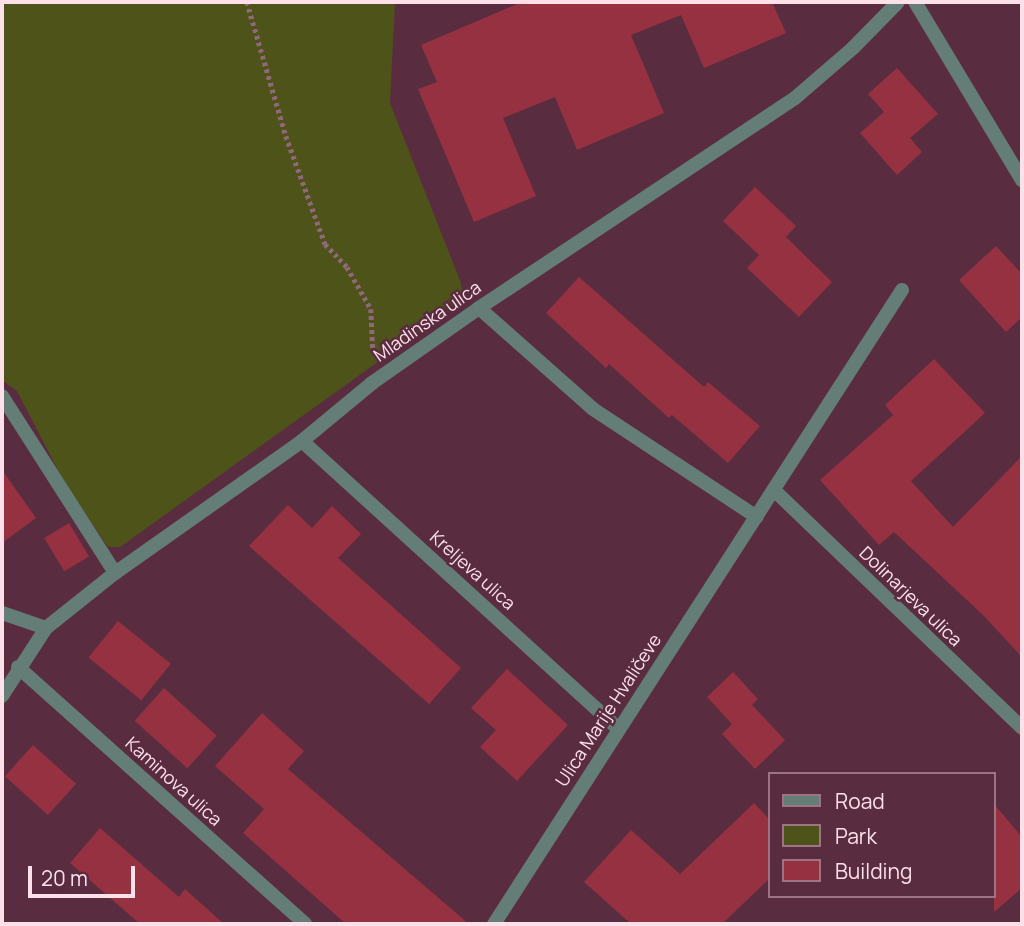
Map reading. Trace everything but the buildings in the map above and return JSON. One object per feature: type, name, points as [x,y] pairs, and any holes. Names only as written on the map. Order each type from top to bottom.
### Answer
[{"type":"street","name":"Mladinska ulica","points":[[2,696],[18,667],[46,628],[115,573],[302,441],[372,383],[479,308],[794,98],[853,48],[898,2]]},
{"type":"street","points":[[915,2],[1022,180]]},
{"type":"street","name":"Ulica Marije Hvaličeve","points":[[494,924],[902,290]]},
{"type":"street","points":[[479,308],[593,409],[757,517]]},
{"type":"street","points":[[2,396],[115,573]]},
{"type":"street","name":"Kreljeva ulica","points":[[302,441],[618,729]]},
{"type":"street","name":"Dolinarjeva ulica","points":[[775,491],[1022,728]]},
{"type":"street","points":[[2,612],[46,628]]},
{"type":"street","name":"Kaminova ulica","points":[[18,667],[305,924]]},
{"type":"path","points":[[247,2],[286,136],[325,244],[347,267],[371,309],[372,383]]},
{"type":"green space","points":[[2,2],[395,2],[390,103],[461,283],[464,300],[120,547],[108,547],[63,480],[17,391],[2,380]]}]
